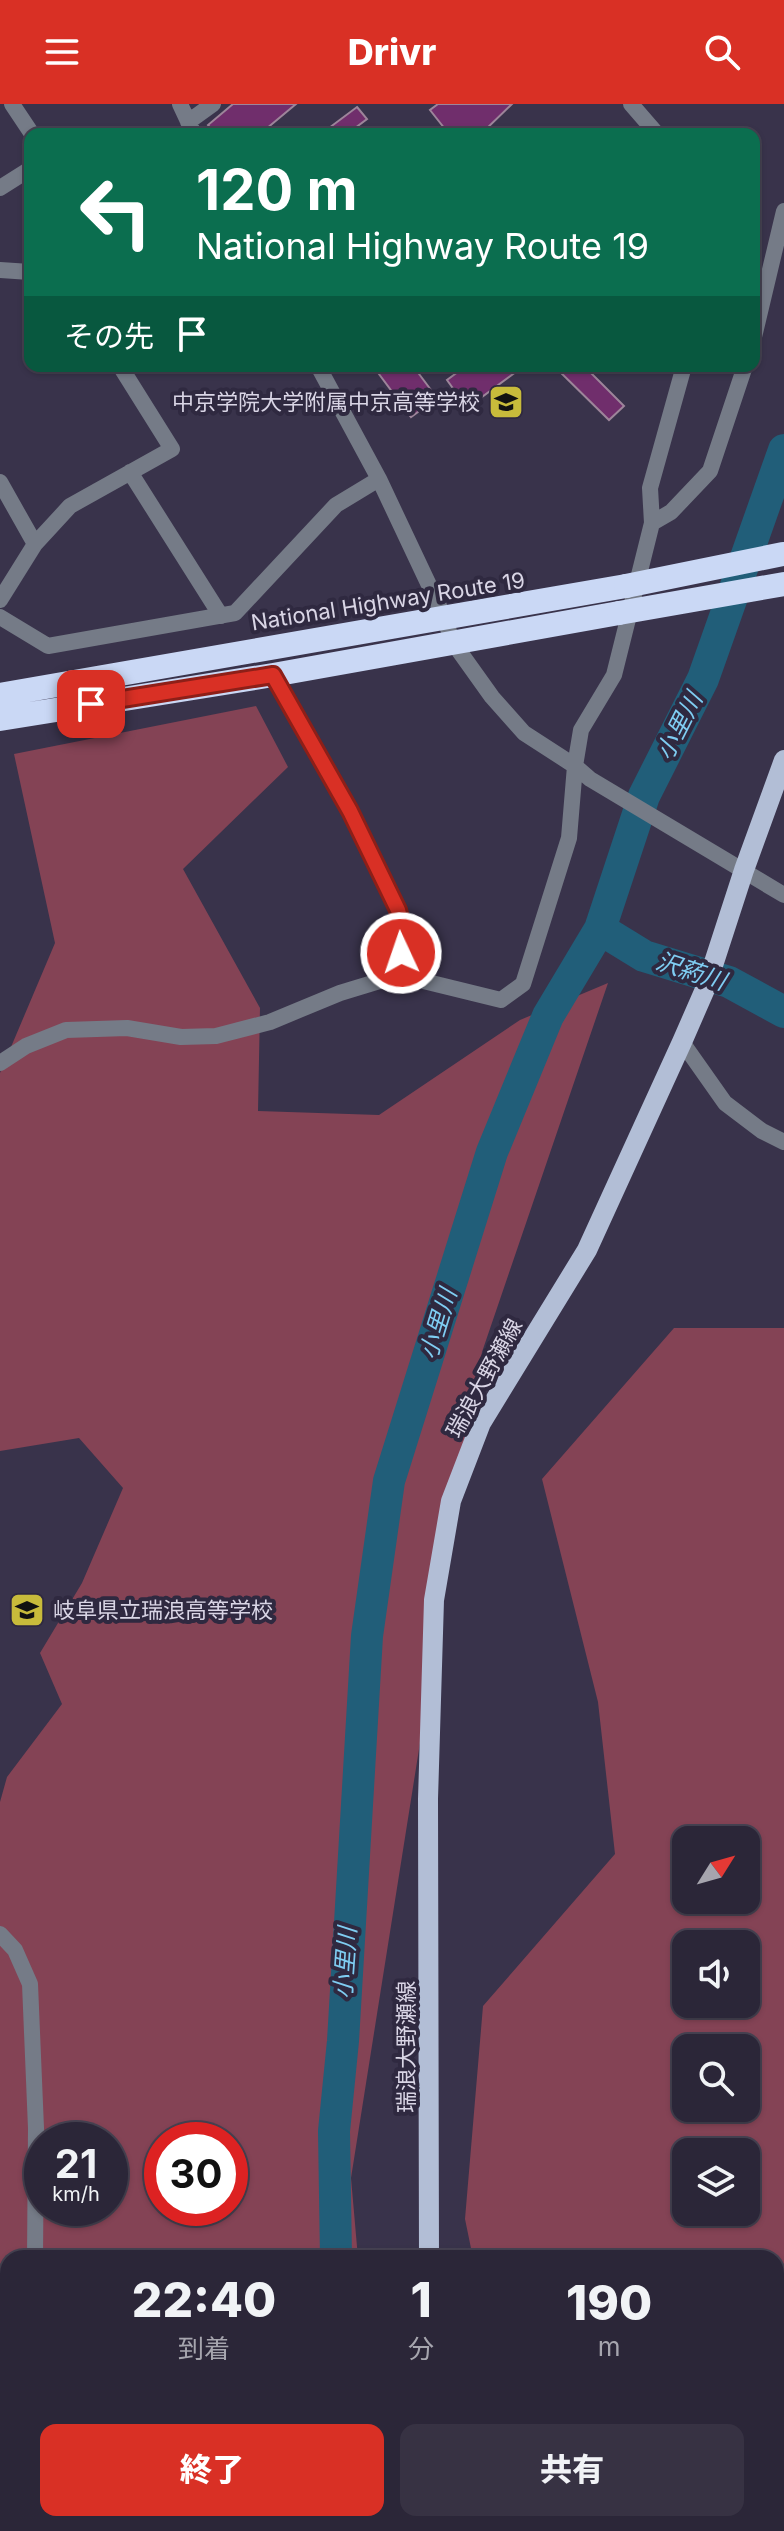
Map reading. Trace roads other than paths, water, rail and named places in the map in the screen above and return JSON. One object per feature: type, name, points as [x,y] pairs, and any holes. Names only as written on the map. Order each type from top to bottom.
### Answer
[{"type":"highway","name":"National Highway Route 19","points":[[0,719],[273,675],[626,586],[784,554]]},
{"type":"highway","name":"National Highway Route 19","points":[[0,695],[252,650],[619,613],[784,584]]},
{"type":"main road","name":"瑞浪大野瀬線","points":[[429,2250],[428,1785],[434,1600],[451,1501],[481,1423],[587,1250],[682,1042],[706,987],[784,760]]},
{"type":"street","points":[[12,104],[28,128]]},
{"type":"street","points":[[180,104],[191,128],[213,104]]},
{"type":"street","points":[[631,104],[652,128]]},
{"type":"street","points":[[0,188],[24,173]]},
{"type":"street","points":[[760,320],[784,211]]},
{"type":"street","points":[[0,270],[24,272]]},
{"type":"street","points":[[0,600],[35,544],[70,506],[172,449],[124,372]]},
{"type":"street","points":[[321,372],[379,479],[448,630],[492,697],[524,733],[590,779],[784,895]]},
{"type":"street","points":[[0,1063],[26,1046],[66,1030],[127,1028],[181,1037],[216,1036],[270,1022],[340,993],[399,975],[501,1000],[523,984],[569,838],[581,730],[614,675],[652,523],[650,488],[682,372]]},
{"type":"street","points":[[652,523],[671,512],[710,471],[743,372]]},
{"type":"street","points":[[130,472],[221,616]]},
{"type":"street","points":[[0,617],[48,646],[235,613],[336,505],[379,479]]},
{"type":"street","points":[[0,482],[35,544]]},
{"type":"street","points":[[273,675],[350,811],[398,910],[403,930],[399,975]]},
{"type":"street","points":[[682,1042],[725,1103],[762,1131],[784,1142]]},
{"type":"street","points":[[0,1934],[15,1950],[30,1984],[36,2128],[35,2250]]},
{"type":"waterway","name":"小里川","points":[[336,2250],[334,2131],[343,2041],[367,1636],[389,1481],[492,1152],[548,1016],[600,929],[644,796],[703,679],[784,450]]},
{"type":"waterway","name":"沢葯川","points":[[600,929],[644,956],[729,982],[784,1012]]},
{"type":"place","name":"中京学院大学附属中京高等学校","points":[[506,402]]},
{"type":"place","name":"岐阜県立瑞浪高等学校","points":[[27,1610]]}]
